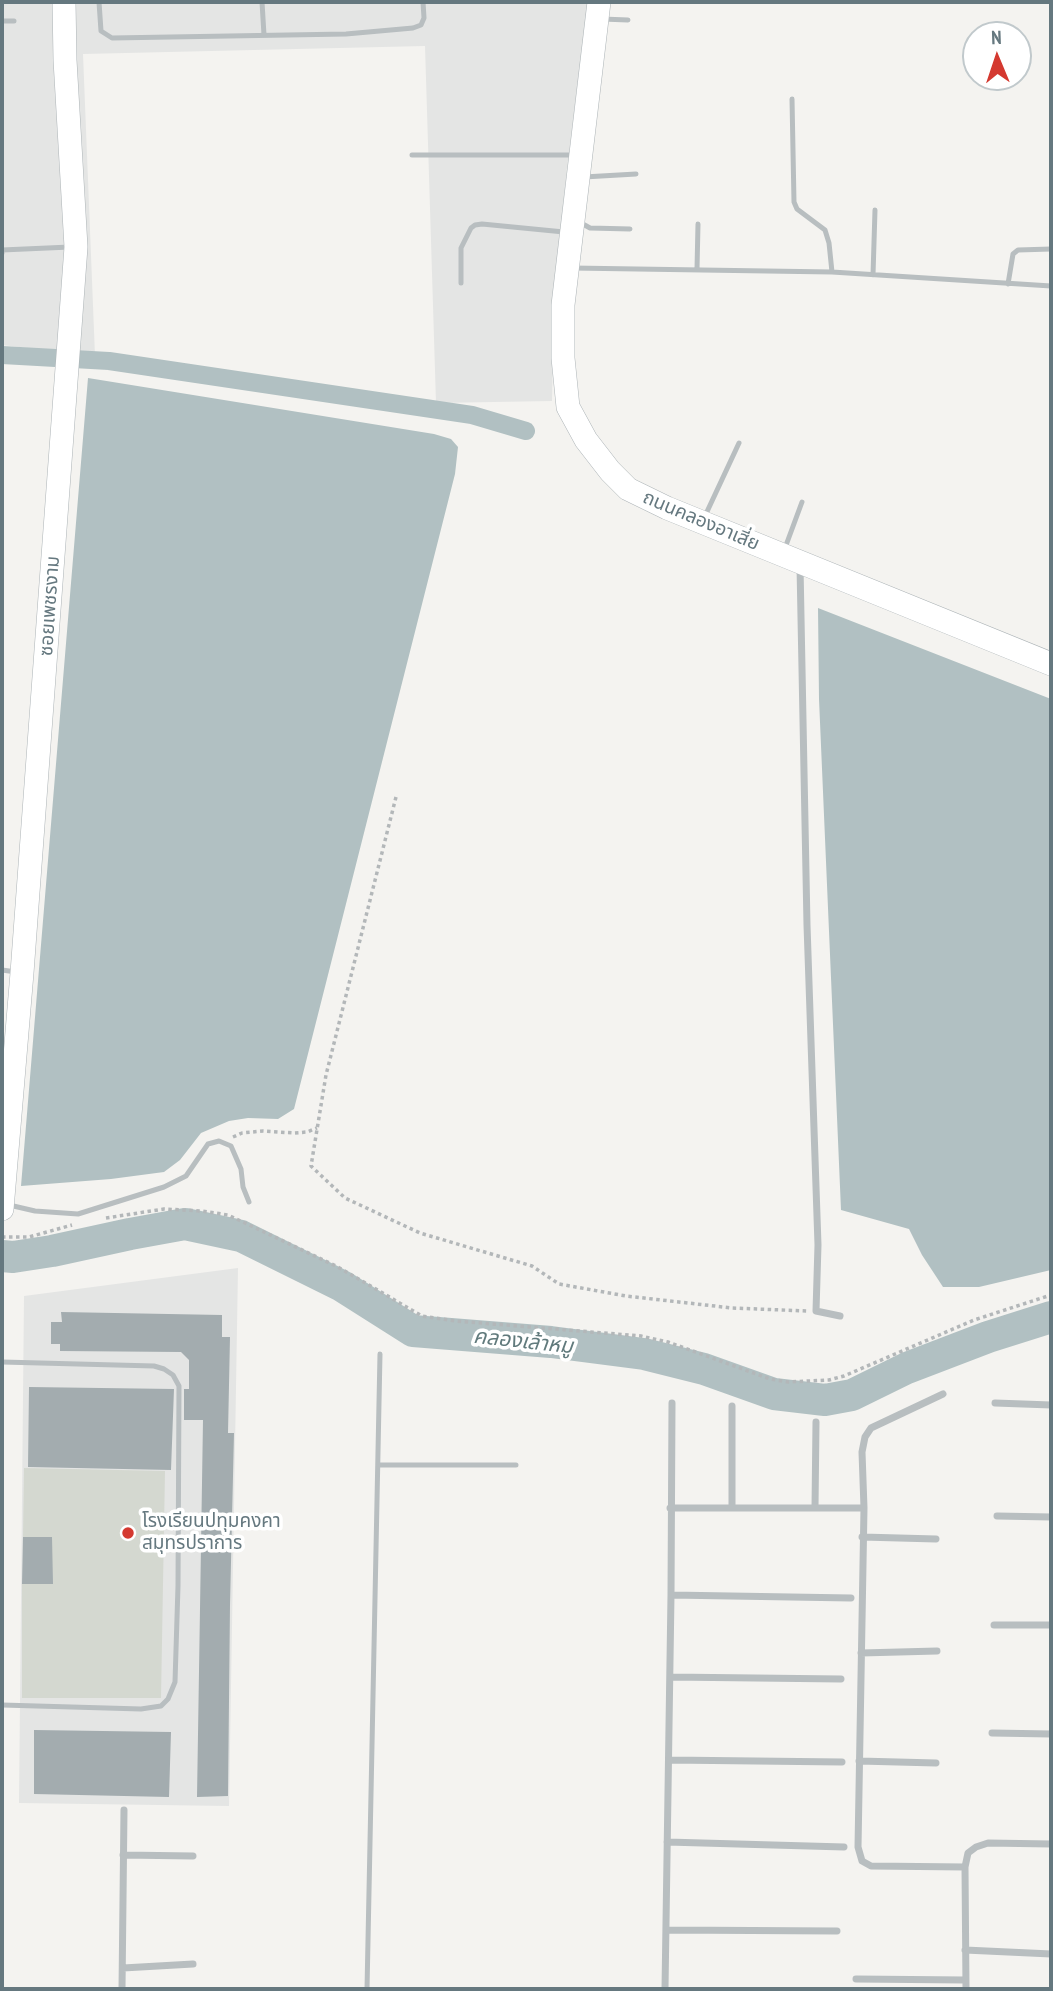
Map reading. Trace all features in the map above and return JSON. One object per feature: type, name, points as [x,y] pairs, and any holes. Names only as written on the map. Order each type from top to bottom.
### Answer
[{"type":"street","name":"ซอยเพชรงาม","points":[[2,1209],[12,971],[76,247],[64,2]]},
{"type":"street","name":"ถนนคลองอาเสี่ย","points":[[598,14],[563,305],[563,358],[569,407],[586,440],[628,489],[667,508],[1051,664]]},
{"type":"street","points":[[791,559],[818,1245],[816,1311],[840,1316]]},
{"type":"street","points":[[943,1394],[871,1428],[865,1437],[862,1452],[864,1508],[858,1847],[862,1860],[871,1866],[965,1867]]},
{"type":"street","points":[[665,1989],[672,1402]]},
{"type":"street","points":[[995,1403],[1051,1405]]},
{"type":"street","points":[[732,1406],[732,1508]]},
{"type":"street","points":[[815,1508],[816,1422]]},
{"type":"street","points":[[670,1508],[864,1508]]},
{"type":"street","points":[[997,1516],[1051,1517]]},
{"type":"street","points":[[862,1537],[936,1539]]},
{"type":"street","points":[[671,1595],[851,1598]]},
{"type":"street","points":[[994,1625],[1051,1625]]},
{"type":"street","points":[[861,1653],[937,1651]]},
{"type":"street","points":[[670,1677],[841,1679]]},
{"type":"street","points":[[992,1733],[1051,1734]]},
{"type":"street","points":[[668,1760],[842,1762]]},
{"type":"street","points":[[859,1761],[936,1763]]},
{"type":"street","points":[[122,1989],[124,1810]]},
{"type":"street","points":[[667,1842],[844,1847]]},
{"type":"street","points":[[965,1989],[965,1867],[968,1853],[988,1843],[1051,1844]]},
{"type":"street","points":[[123,1855],[193,1856]]},
{"type":"street","points":[[666,1930],[837,1931]]},
{"type":"street","points":[[965,1950],[1051,1954]]},
{"type":"street","points":[[123,1968],[194,1964]]},
{"type":"street","points":[[856,1979],[965,1980]]},
{"type":"lane","points":[[99,2],[101,31],[112,38],[346,34],[413,28],[421,25],[424,18],[423,2]]},
{"type":"lane","points":[[262,2],[264,35]]},
{"type":"lane","points":[[584,124],[598,14],[628,20]]},
{"type":"lane","points":[[2,21],[14,21]]},
{"type":"lane","points":[[792,99],[794,202],[797,209],[825,230],[830,243],[832,272]]},
{"type":"lane","points":[[412,155],[579,167],[636,174]]},
{"type":"lane","points":[[574,204],[579,204],[580,221],[583,225],[590,228],[630,229]]},
{"type":"lane","points":[[873,275],[875,210]]},
{"type":"lane","points":[[697,269],[698,224]]},
{"type":"lane","points":[[461,283],[461,248],[475,225],[571,232]]},
{"type":"lane","points":[[2,240],[2,251],[76,247]]},
{"type":"lane","points":[[1008,284],[1013,254],[1017,250],[1051,249]]},
{"type":"lane","points":[[567,268],[832,272],[1051,286]]},
{"type":"lane","points":[[702,522],[739,443]]},
{"type":"lane","points":[[791,559],[802,502]]},
{"type":"lane","points":[[2,1203],[35,1211],[78,1214],[164,1187],[186,1176],[208,1143],[221,1141],[231,1146],[241,1169],[243,1187],[249,1202]]},
{"type":"lane","points":[[367,1989],[380,1354]]},
{"type":"lane","points":[[2,1362],[154,1366],[173,1376],[179,1386],[175,1682],[168,1699],[161,1706],[141,1709],[2,1705]]},
{"type":"lane","points":[[378,1465],[516,1465]]},
{"type":"path","points":[[396,797],[326,1075],[310,1167],[345,1198],[420,1233],[532,1266],[559,1284],[626,1296],[732,1308],[816,1311]]},
{"type":"path","points":[[221,1141],[242,1133],[294,1133],[317,1128]]},
{"type":"path","points":[[99,1220],[164,1209],[228,1215],[338,1268],[422,1316],[641,1336],[668,1342],[770,1379],[788,1382],[829,1380],[844,1376],[974,1320],[1051,1295]]},
{"type":"path","points":[[2,1237],[29,1237],[78,1223]]},
{"type":"shaded area","points":[[2,2],[588,2],[554,299],[552,401],[436,403],[425,46],[83,54],[95,356],[2,345]]},
{"type":"shaded area","points":[[88,378],[434,434],[451,439],[458,447],[455,474],[294,1109],[278,1119],[248,1118],[229,1121],[201,1133],[180,1160],[164,1172],[21,1186]]},
{"type":"shaded area","points":[[818,608],[1051,699],[1051,1270],[979,1287],[943,1287],[909,1229],[841,1210],[819,699]]},
{"type":"shaded area","name":"โรงเรียนปทุมคงคา สมุทรปราการ","points":[[238,1268],[229,1806],[19,1803],[24,1296]]},
{"type":"shaded area","points":[[24,1468],[165,1471],[161,1698],[22,1698],[22,1584],[52,1537],[23,1537]]},
{"type":"building","points":[[61,1312],[222,1315],[222,1337],[230,1337],[228,1433],[234,1433],[228,1796],[197,1797],[203,1420],[184,1420],[184,1389],[189,1389],[189,1360],[181,1352],[60,1351],[60,1344],[51,1344],[51,1322],[62,1322]]},
{"type":"building","points":[[29,1387],[174,1389],[171,1470],[28,1467]]},
{"type":"building","points":[[23,1537],[52,1537],[53,1584],[22,1584]]},
{"type":"building","points":[[34,1730],[171,1732],[169,1797],[34,1794]]},
{"type":"waterway","points":[[2,355],[109,361],[472,415],[526,431]]},
{"type":"waterway","name":"คลองเล้าหมู","points":[[2,1256],[52,1251],[185,1224],[241,1236],[342,1286],[413,1331],[551,1342],[644,1354],[704,1369],[774,1394],[825,1400],[852,1395],[907,1368],[988,1337],[1051,1317]]},
{"type":"place","name":"โรงเรียนปทุมคงคา สมุทรปราการ","points":[[128,1533]]}]
